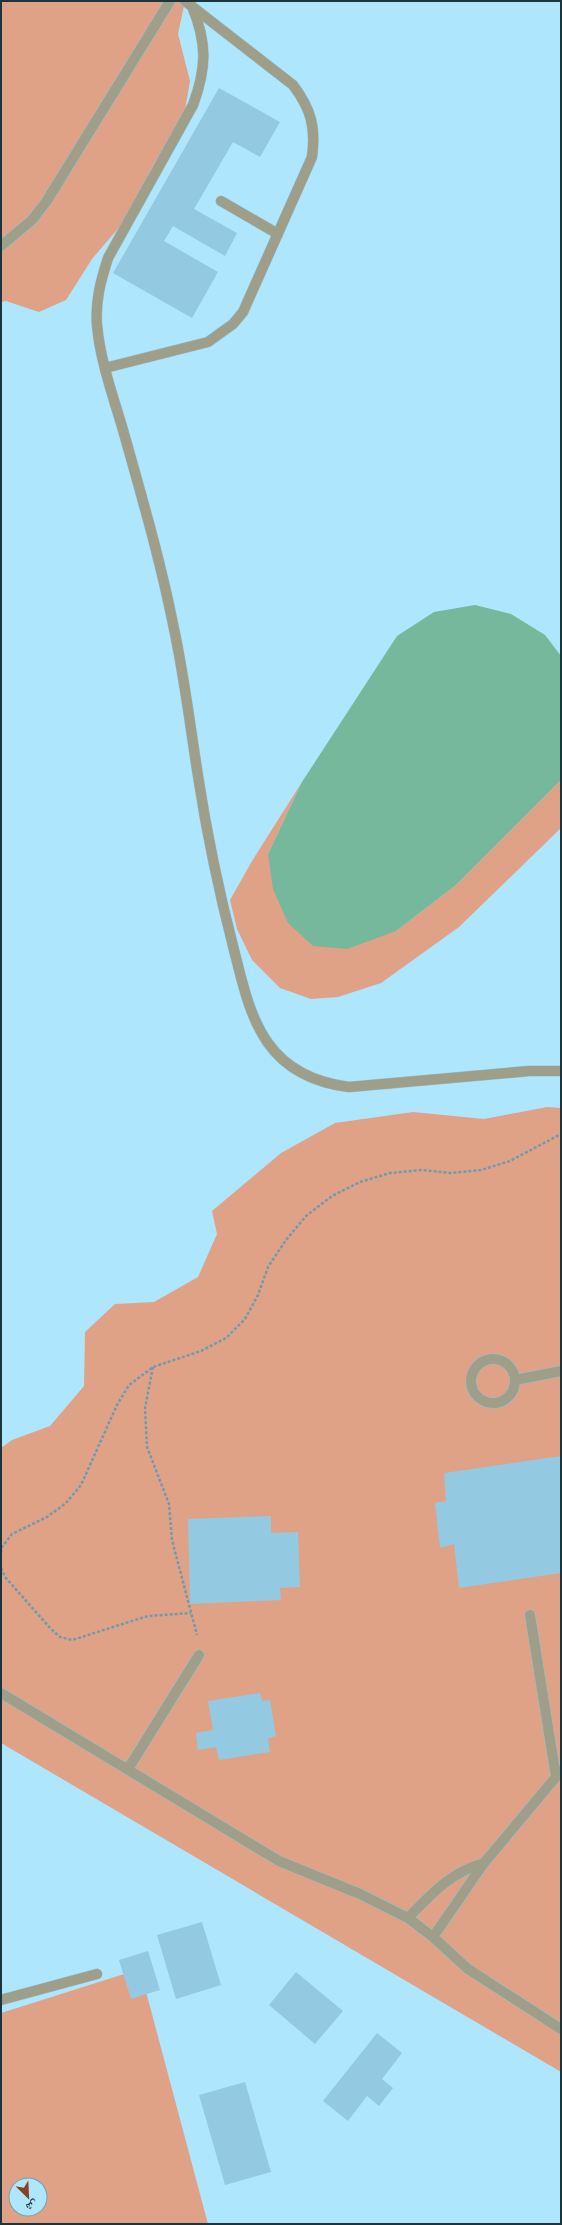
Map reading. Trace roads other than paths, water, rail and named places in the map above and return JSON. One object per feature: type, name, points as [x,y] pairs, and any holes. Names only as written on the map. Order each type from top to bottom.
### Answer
[{"type":"street","points":[[1,246],[27,224],[46,202],[170,1]]},
{"type":"street","points":[[105,368],[208,342],[233,324],[244,312],[312,157],[314,138],[312,118],[304,100],[293,85],[189,3]]},
{"type":"street","points":[[189,3],[199,25],[204,45],[204,65],[200,86],[193,105],[108,258],[101,279],[97,301],[96,324],[105,368],[156,550],[173,624],[210,848],[226,921],[247,1000],[268,1043],[284,1061],[304,1075],[325,1084],[349,1087],[529,1071],[561,1071]]},
{"type":"street","points":[[221,200],[278,234]]},
{"type":"street","points":[[491,1359],[500,1360],[508,1364],[515,1380],[514,1389],[510,1396],[503,1402],[494,1404],[486,1403],[478,1399],[470,1383],[475,1367],[482,1362],[491,1359]]},
{"type":"street","points":[[515,1380],[561,1371]]},
{"type":"street","points":[[433,1937],[484,1863],[559,1774],[530,1615]]},
{"type":"street","points":[[128,1769],[199,1655]]},
{"type":"street","points":[[1,1693],[128,1769],[238,1838],[279,1861],[360,1894],[408,1918],[433,1937],[468,1969],[561,2029]]},
{"type":"street","points":[[408,1918],[443,1882],[468,1867],[484,1863]]},
{"type":"street","points":[[1,2000],[97,1974]]}]
